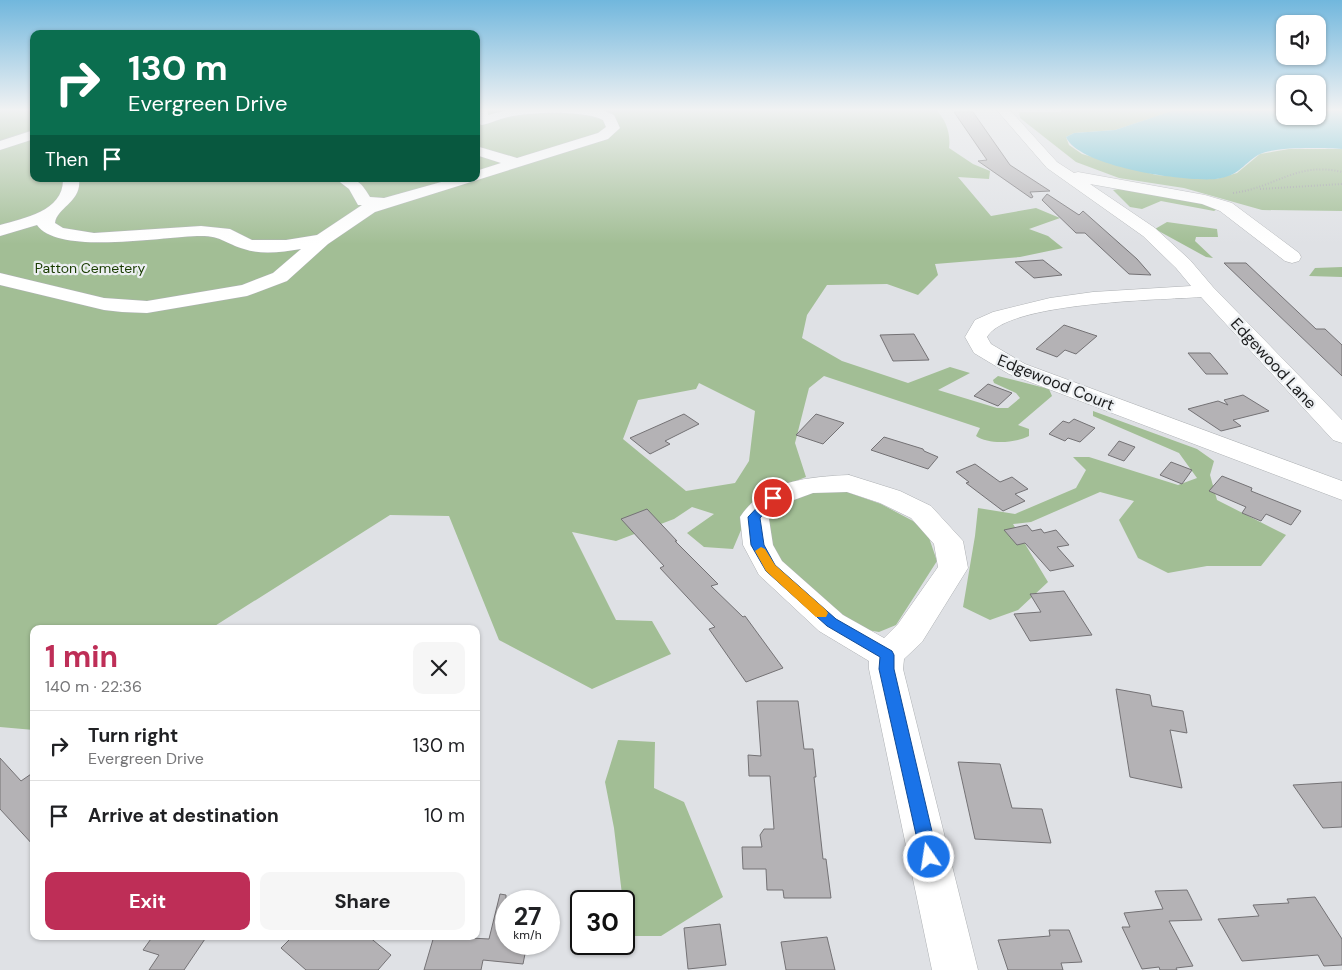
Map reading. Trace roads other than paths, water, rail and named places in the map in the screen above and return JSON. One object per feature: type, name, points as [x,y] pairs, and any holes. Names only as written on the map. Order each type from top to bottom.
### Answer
[{"type":"street","points":[[5,154],[17,155]]},
{"type":"street","points":[[489,154],[516,163]]},
{"type":"street","points":[[480,175],[544,154]]},
{"type":"street","name":"Edgewood Lane","points":[[1042,154],[1052,165],[1149,232],[1184,264],[1206,291],[1342,435]]},
{"type":"street","points":[[1067,175],[1205,200],[1226,207],[1292,257]]},
{"type":"street","points":[[0,231],[47,217],[66,198],[72,186],[71,182]]},
{"type":"street","points":[[349,182],[355,186],[363,207]]},
{"type":"street","points":[[0,279],[104,304],[148,307],[247,290],[267,283],[293,267],[322,240],[363,207],[369,208],[457,182]]},
{"type":"street","points":[[47,217],[46,225],[58,233],[94,238],[201,231],[224,234],[248,245],[263,247],[286,246],[322,240]]},
{"type":"street","name":"Edgewood Court","points":[[1206,291],[1093,298],[1050,304],[1000,316],[983,325],[976,337],[982,348],[1017,369],[1342,491]]},
{"type":"street","points":[[887,655],[831,623],[770,568],[758,545],[754,517],[773,498],[810,485],[849,483],[890,497],[921,512],[948,541],[953,568],[910,633],[887,655],[886,669],[955,970]]},
{"type":"water","points":[[1086,154],[1260,154],[1230,176],[1216,179],[1158,175],[1111,164]]},
{"type":"park label","name":"Patton Cemetery","points":[[90,268]]}]
